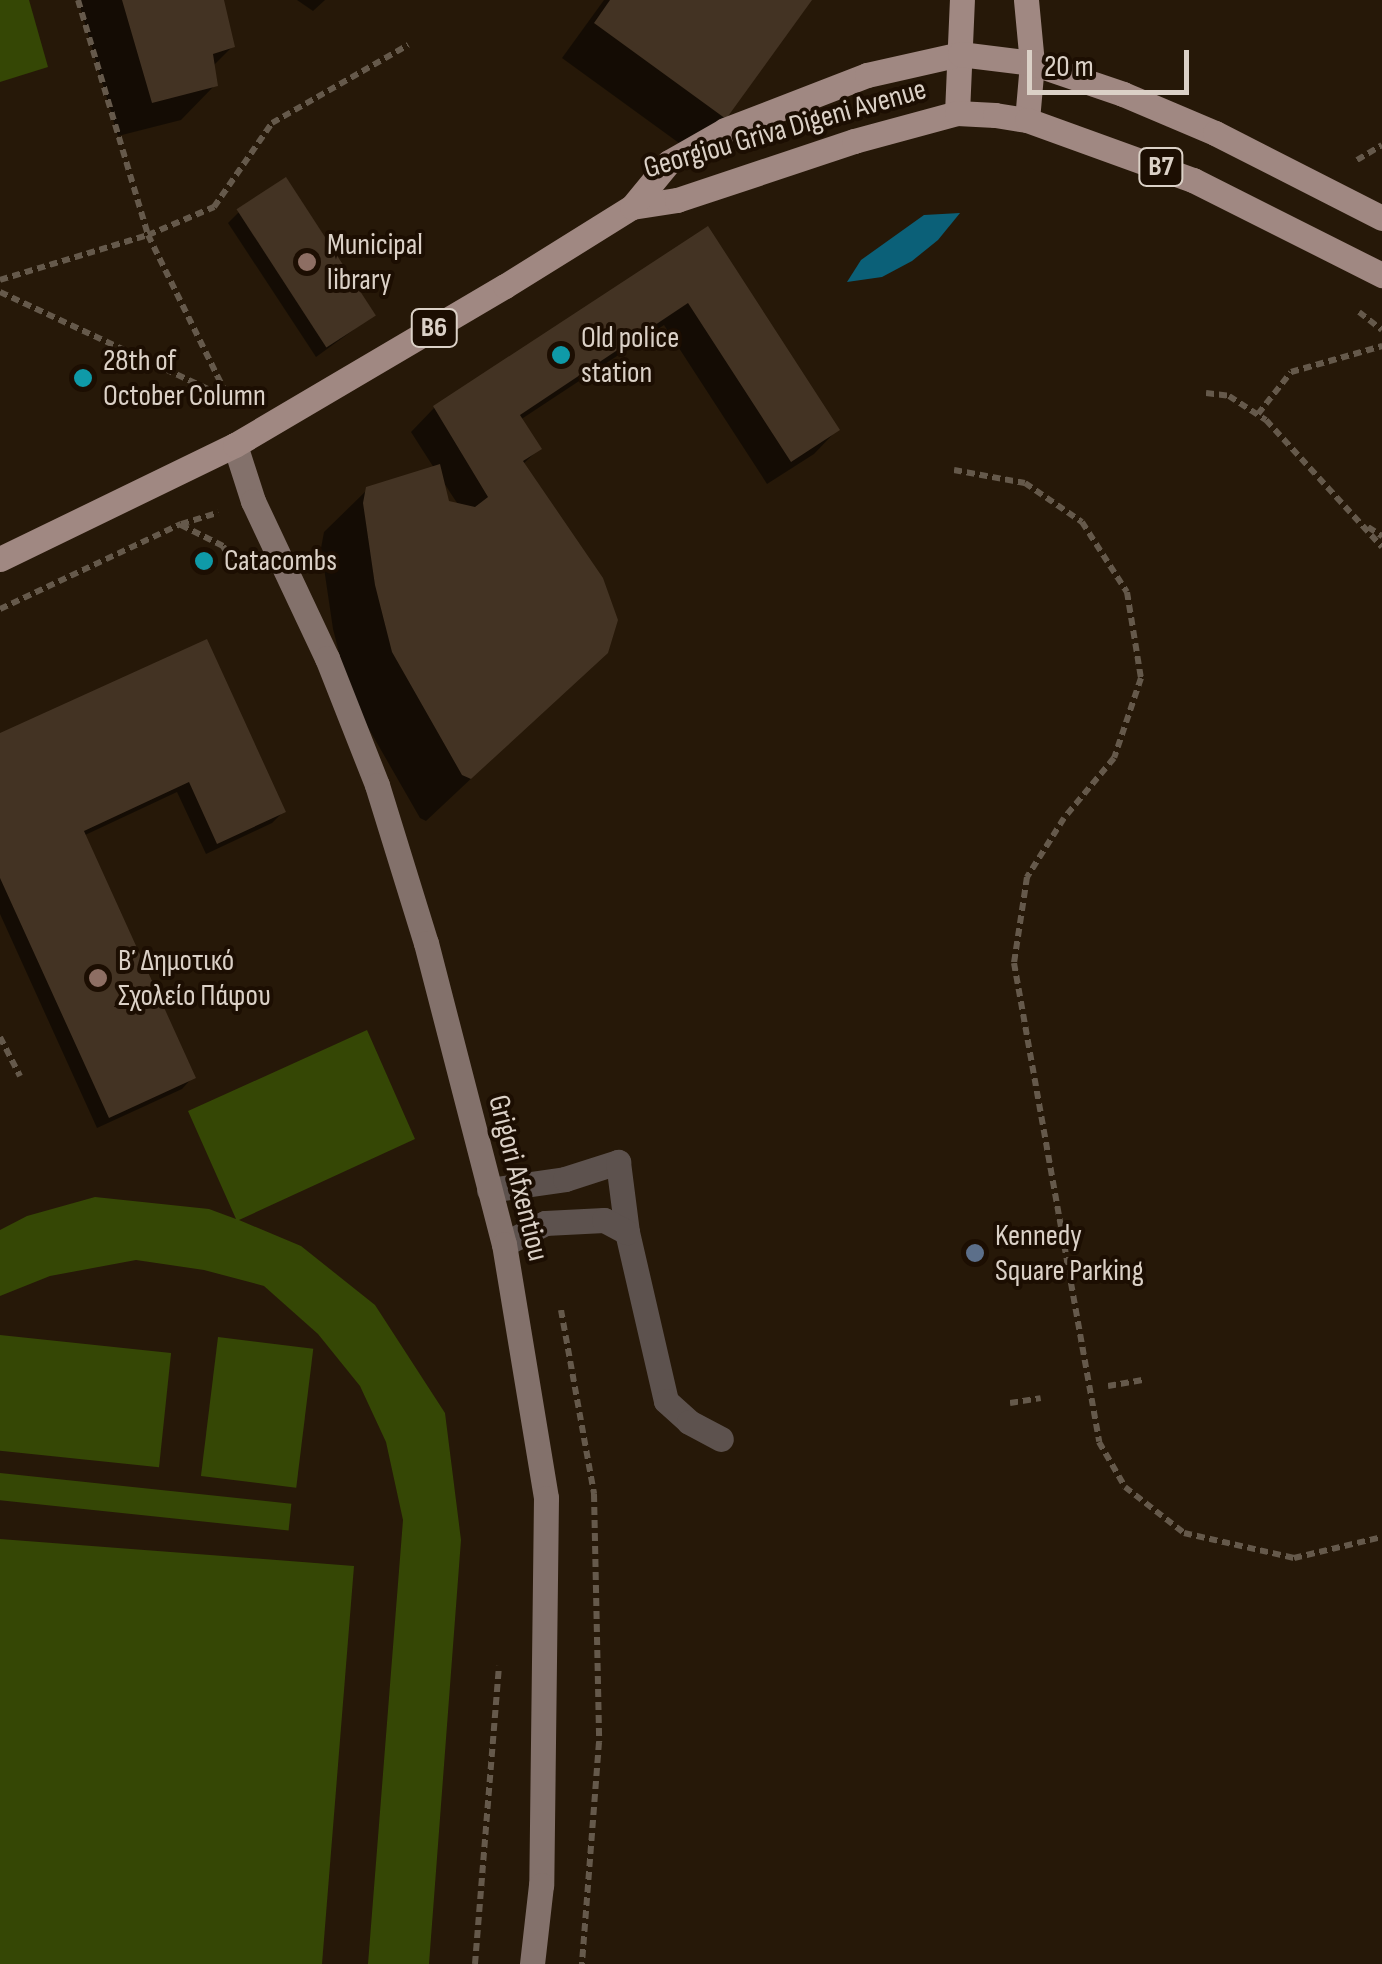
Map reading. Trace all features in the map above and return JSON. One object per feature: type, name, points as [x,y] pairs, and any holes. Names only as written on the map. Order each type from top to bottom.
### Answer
[{"type":"main road","points":[[957,113],[962,0]]},
{"type":"main road","points":[[1026,0],[1032,63],[1027,120]]},
{"type":"main road","name":"B7","points":[[960,54],[1032,63],[1185,120],[1382,218]]},
{"type":"main road","name":"Georgiou Griva Digeni Avenue","points":[[0,559],[235,445],[632,207],[669,162],[725,130],[867,76],[960,54]]},
{"type":"main road","name":"B7","points":[[957,113],[1027,120],[1193,180],[1382,276]]},
{"type":"main road","name":"Georgiou Griva Digeni Avenue","points":[[632,207],[676,200],[854,141],[957,113]]},
{"type":"street","name":"Grigori Afxentiou","points":[[235,445],[252,502],[327,658],[377,784],[426,944],[504,1244],[546,1498],[542,1884],[532,1964]]},
{"type":"lane","points":[[489,1190],[565,1179],[618,1162],[627,1232],[666,1401],[689,1422],[721,1439]]},
{"type":"lane","points":[[504,1244],[545,1223],[604,1220],[627,1232]]},
{"type":"path","points":[[0,292],[230,399],[148,235],[78,0]]},
{"type":"path","points":[[0,280],[148,235],[214,206],[272,123],[408,45]]},
{"type":"path","points":[[1258,414],[1291,372],[1382,346]]},
{"type":"path","points":[[1206,394],[1229,396],[1258,414],[1382,546]]},
{"type":"path","points":[[954,470],[1025,483],[1082,522],[1127,592],[1142,678],[1114,758],[1064,818],[1027,877],[1014,963],[1099,1442],[1124,1487],[1184,1533],[1294,1558],[1382,1536]]},
{"type":"path","points":[[0,609],[181,524],[252,502]]},
{"type":"path","points":[[181,524],[223,546],[240,575]]},
{"type":"path","points":[[1363,524],[1382,536]]},
{"type":"path","points":[[0,1037],[20,1076]]},
{"type":"path","points":[[1108,1386],[1142,1380]]},
{"type":"path","points":[[1010,1402],[1041,1398]]},
{"type":"path","points":[[475,1964],[500,1656]]},
{"type":"green space","points":[[0,0],[29,0],[48,67],[0,82]]},
{"type":"green space","points":[[367,1030],[415,1139],[239,1220],[301,1246],[375,1305],[445,1413],[461,1540],[429,1964],[368,1964],[403,1520],[386,1442],[360,1386],[318,1334],[264,1286],[204,1270],[136,1260],[50,1276],[0,1296],[0,1230],[27,1216],[95,1197],[209,1209],[236,1219],[188,1111]]},
{"type":"green space","points":[[0,1335],[171,1353],[159,1467],[0,1451]]},
{"type":"green space","points":[[218,1337],[313,1349],[296,1488],[201,1476]]},
{"type":"green space","points":[[0,1473],[291,1504],[289,1530],[0,1500]]},
{"type":"green space","points":[[0,1539],[354,1566],[322,1964],[0,1964]]},
{"type":"water","points":[[960,213],[938,240],[912,261],[882,277],[847,282],[861,260],[924,215]]},
{"type":"building","points":[[122,0],[224,0],[235,47],[213,54],[218,86],[152,103]]},
{"type":"building","points":[[610,0],[812,0],[726,119],[594,23]]},
{"type":"building","name":"Municipal library","points":[[286,177],[376,315],[326,348],[237,209]]},
{"type":"building","points":[[708,226],[840,430],[791,462],[688,303],[520,415],[542,449],[523,461],[603,578],[618,620],[608,653],[471,779],[462,775],[392,652],[375,585],[363,503],[366,487],[440,464],[449,501],[475,507],[488,497],[433,406]]},
{"type":"building","name":"Β΄ Δημοτικό Σχολείο Πάφου","points":[[207,639],[286,812],[217,844],[189,782],[84,831],[196,1078],[109,1118],[0,878],[0,733]]},
{"type":"place","name":"Municipal library","points":[[307,262]]},
{"type":"place","name":"Old police station","points":[[561,355]]},
{"type":"place","name":"28th of October Column","points":[[83,378]]},
{"type":"place","name":"Catacombs","points":[[204,561]]},
{"type":"place","name":"Β΄ Δημοτικό Σχολείο Πάφου","points":[[98,978]]},
{"type":"place","name":"Kennedy Square Parking","points":[[975,1253]]}]
